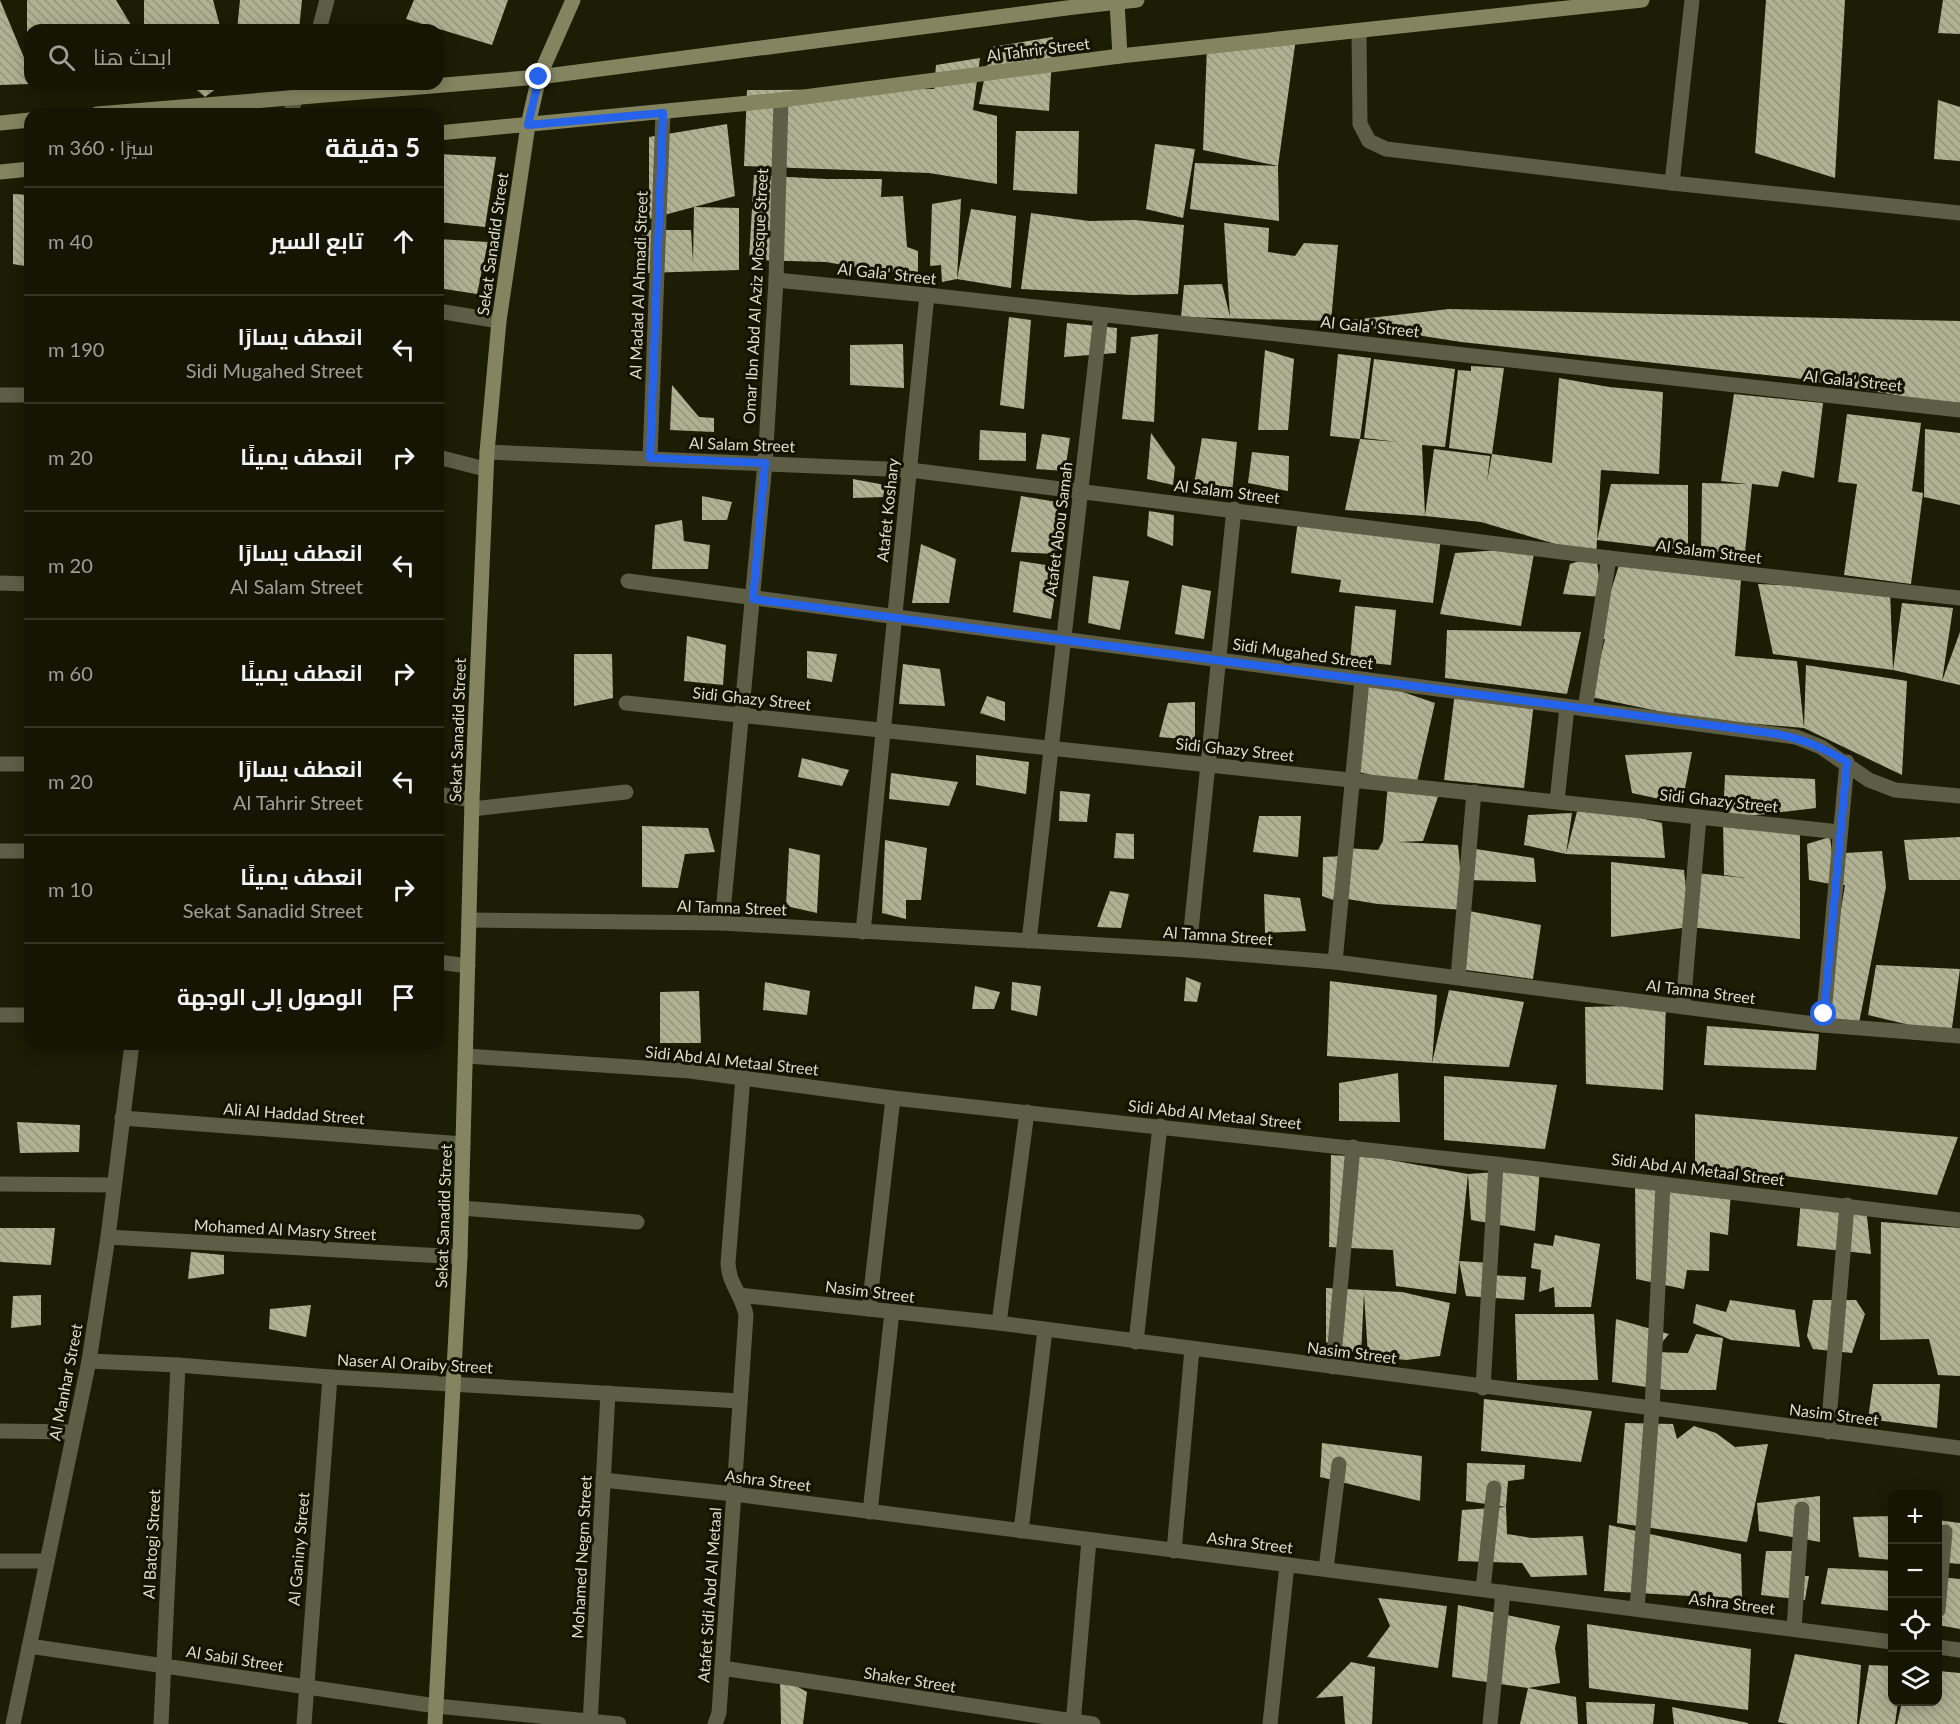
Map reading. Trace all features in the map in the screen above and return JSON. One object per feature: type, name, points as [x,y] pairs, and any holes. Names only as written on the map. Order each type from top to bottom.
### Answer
[{"type":"main road","name":"Sekat Sanadid Street","points":[[435,1724],[460,1257],[472,804],[486,452],[499,321],[528,125],[539,77],[573,0]]},
{"type":"main road","points":[[444,83],[539,77],[1074,3],[1137,0]]},
{"type":"main road","name":"Al Tahrir Street","points":[[444,132],[781,100],[1120,56],[1359,32],[1544,5],[1642,0]]},
{"type":"main road","points":[[1117,2],[1120,56]]},
{"type":"main road","points":[[149,108],[315,90]]},
{"type":"main road","points":[[0,123],[24,121]]},
{"type":"main road","points":[[0,172],[24,170]]},
{"type":"street","points":[[321,24],[327,0]]},
{"type":"street","points":[[1672,183],[1692,0]]},
{"type":"street","points":[[1359,32],[1360,124],[1369,141],[1386,149],[1672,183],[1960,213]]},
{"type":"street","points":[[292,108],[298,91]]},
{"type":"street","name":"Omar Ibn Abd Al Aziz Mosque Street","points":[[722,923],[765,463],[776,280],[781,100]]},
{"type":"street","name":"Al Madad Al Ahmadi Street","points":[[650,458],[663,113]]},
{"type":"street","name":"Al Gala' Street","points":[[776,280],[927,294],[1960,410]]},
{"type":"street","name":"Atafet Koshary","points":[[863,932],[927,294]]},
{"type":"street","points":[[444,312],[499,321]]},
{"type":"street","name":"Atafet Abou Samah","points":[[1029,941],[1101,315]]},
{"type":"street","points":[[0,395],[24,395]]},
{"type":"street","name":"Al Salam Street","points":[[486,452],[909,470],[1234,509],[1609,558],[1960,598]]},
{"type":"street","points":[[444,459],[485,469]]},
{"type":"street","points":[[1190,950],[1217,660],[1234,509]]},
{"type":"street","points":[[1584,709],[1609,558]]},
{"type":"street","name":"Sidi Mugahed Street","points":[[628,581],[1796,737],[1821,747],[1847,762],[1869,780],[1895,790],[1960,796]]},
{"type":"street","points":[[0,583],[24,584]]},
{"type":"street","points":[[1335,962],[1362,680]]},
{"type":"street","name":"Sidi Ghazy Street","points":[[626,704],[1051,747],[1840,832]]},
{"type":"street","points":[[1557,801],[1567,707]]},
{"type":"street","points":[[1823,1025],[1847,762]]},
{"type":"street","points":[[0,764],[24,764]]},
{"type":"street","points":[[444,796],[472,804],[626,792]]},
{"type":"street","points":[[1458,977],[1474,792]]},
{"type":"street","points":[[1683,1007],[1699,817]]},
{"type":"street","points":[[0,851],[24,851]]},
{"type":"street","name":"Al Tamna Street","points":[[469,920],[722,923],[1190,950],[1335,962],[1823,1025],[1960,1036]]},
{"type":"street","points":[[444,963],[468,966]]},
{"type":"street","points":[[0,1015],[24,1015]]},
{"type":"street","name":"Al Manhar Street","points":[[13,1724],[89,1361],[108,1237],[131,1050]]},
{"type":"street","name":"Sidi Abd Al Metaal Street","points":[[466,1056],[690,1071],[893,1098],[1496,1164],[1960,1220]]},
{"type":"street","name":"Atafet Sidi Abd Al Metaal","points":[[715,1724],[719,1713],[746,1315],[744,1304],[729,1276],[728,1263],[743,1077]]},
{"type":"street","points":[[869,1309],[893,1098]]},
{"type":"street","points":[[999,1323],[1027,1112]]},
{"type":"street","name":"Ali Al Haddad Street","points":[[122,1118],[463,1144]]},
{"type":"street","points":[[1136,1342],[1160,1126]]},
{"type":"street","points":[[1332,1367],[1353,1148]]},
{"type":"street","points":[[1483,1388],[1496,1164]]},
{"type":"street","points":[[0,1184],[114,1185]]},
{"type":"street","points":[[1637,1609],[1652,1409],[1663,1184]]},
{"type":"street","points":[[1828,1431],[1847,1205]]},
{"type":"street","points":[[461,1208],[637,1222]]},
{"type":"street","name":"Mohamed Al Masry Street","points":[[108,1237],[460,1257]]},
{"type":"street","name":"Nasim Street","points":[[739,1295],[999,1323],[1483,1388],[1960,1448]]},
{"type":"street","points":[[870,1512],[892,1312]]},
{"type":"street","points":[[1021,1531],[1045,1330]]},
{"type":"street","points":[[1174,1551],[1192,1349]]},
{"type":"street","name":"Naser Al Oraiby Street","points":[[89,1361],[740,1401]]},
{"type":"street","name":"Al Batogi Street","points":[[161,1724],[177,1365]]},
{"type":"street","name":"Al Ganiny Street","points":[[304,1724],[330,1377]]},
{"type":"street","name":"Mohamed Negm Street","points":[[590,1723],[608,1393]]},
{"type":"street","points":[[0,1431],[73,1432]]},
{"type":"street","points":[[1326,1569],[1339,1464]]},
{"type":"street","name":"Ashra Street","points":[[603,1480],[734,1494],[1888,1641]]},
{"type":"street","points":[[1483,1589],[1494,1488]]},
{"type":"street","points":[[1794,1629],[1802,1509]]},
{"type":"street","points":[[1939,1598],[1946,1532]]},
{"type":"street","points":[[1073,1723],[1089,1540]]},
{"type":"street","points":[[0,1561],[47,1561]]},
{"type":"street","points":[[1270,1724],[1287,1565]]},
{"type":"street","points":[[1490,1724],[1503,1592]]},
{"type":"street","name":"Al Sabil Street","points":[[29,1646],[436,1706],[590,1723],[619,1724]]},
{"type":"street","points":[[1942,1648],[1960,1650]]},
{"type":"street","name":"Shaker Street","points":[[722,1668],[1073,1723],[1094,1724]]},
{"type":"street","points":[[0,1723],[13,1724]]},
{"type":"building","points":[[0,0],[24,58],[24,84],[0,85]]},
{"type":"building","points":[[27,0],[116,0],[130,24],[27,24]]},
{"type":"building","points":[[144,0],[213,0],[219,24],[144,24]]},
{"type":"building","points":[[240,0],[302,0],[300,24],[238,24]]},
{"type":"building","points":[[414,0],[508,0],[492,45],[444,30],[444,24],[423,24],[406,19]]},
{"type":"building","points":[[1766,0],[1845,0],[1835,178],[1755,153]]},
{"type":"building","points":[[1943,0],[1960,0],[1960,34],[1938,33]]},
{"type":"building","points":[[1053,37],[1049,111],[979,104],[991,47]]},
{"type":"building","points":[[1296,38],[1278,166],[1203,150],[1207,47]]},
{"type":"building","points":[[980,58],[973,110],[997,116],[997,184],[929,173],[744,166],[747,90],[934,89],[936,65]]},
{"type":"building","points":[[197,90],[214,90],[205,97]]},
{"type":"building","points":[[1938,100],[1960,107],[1960,161],[1934,159]]},
{"type":"building","points":[[727,124],[735,196],[649,219],[649,137]]},
{"type":"building","points":[[1016,131],[1079,131],[1077,194],[1013,190]]},
{"type":"building","points":[[1155,144],[1195,149],[1183,218],[1146,209]]},
{"type":"building","points":[[444,154],[496,157],[485,227],[444,223]]},
{"type":"building","points":[[1195,163],[1278,166],[1279,221],[1190,209]]},
{"type":"building","points":[[754,175],[882,179],[881,197],[903,196],[907,247],[918,251],[918,274],[878,271],[826,262],[749,260]]},
{"type":"building","points":[[13,194],[24,195],[24,266],[13,264]]},
{"type":"building","points":[[961,199],[957,279],[942,282],[941,265],[930,266],[932,204]]},
{"type":"building","points":[[694,207],[739,208],[739,270],[645,273],[642,230],[691,230],[693,262]]},
{"type":"building","points":[[971,209],[1016,216],[1011,288],[957,279]]},
{"type":"building","points":[[1031,213],[1089,221],[1135,220],[1184,225],[1178,294],[1132,295],[1021,289]]},
{"type":"building","points":[[1224,223],[1269,228],[1268,252],[1295,256],[1304,243],[1338,245],[1331,321],[1181,317],[1184,285],[1222,284],[1230,317]]},
{"type":"building","points":[[444,239],[488,242],[477,294],[444,289]]},
{"type":"building","points":[[1449,309],[1960,321],[1960,406],[1795,378],[1461,342],[1334,322]]},
{"type":"building","points":[[1009,317],[1031,320],[1024,409],[1000,405]]},
{"type":"building","points":[[1067,323],[1117,328],[1116,353],[1064,357]]},
{"type":"building","points":[[1158,334],[1154,422],[1122,419],[1131,337]]},
{"type":"building","points":[[903,344],[904,388],[850,385],[850,345]]},
{"type":"building","points":[[1265,350],[1294,359],[1288,430],[1258,430]]},
{"type":"building","points":[[1338,354],[1371,358],[1360,439],[1330,436]]},
{"type":"building","points":[[1374,359],[1455,369],[1445,447],[1422,445],[1425,516],[1345,510],[1360,439],[1398,442],[1364,438]]},
{"type":"building","points":[[1471,366],[1504,368],[1492,454],[1449,448],[1458,370],[1471,371]]},
{"type":"building","points":[[1559,378],[1609,387],[1663,392],[1659,474],[1601,470],[1596,556],[1481,522],[1425,516],[1434,449],[1490,456],[1487,482],[1492,454],[1552,463]]},
{"type":"building","points":[[672,385],[699,417],[714,418],[714,432],[670,430]]},
{"type":"building","points":[[1734,394],[1823,403],[1814,478],[1782,471],[1778,487],[1752,484],[1745,552],[1701,552],[1702,483],[1747,484],[1721,481]]},
{"type":"building","points":[[1847,414],[1921,423],[1912,491],[1923,493],[1911,584],[1844,575],[1857,484],[1838,482]]},
{"type":"building","points":[[1925,429],[1960,433],[1960,505],[1924,497]]},
{"type":"building","points":[[980,430],[1026,433],[1026,461],[979,460]]},
{"type":"building","points":[[1151,433],[1175,467],[1173,485],[1147,479]]},
{"type":"building","points":[[1042,434],[1070,438],[1065,471],[1036,469]]},
{"type":"building","points":[[1202,438],[1237,442],[1232,493],[1193,490]]},
{"type":"building","points":[[1252,452],[1289,456],[1288,491],[1248,483]]},
{"type":"building","points":[[853,479],[885,485],[883,497],[853,498]]},
{"type":"building","points":[[1611,484],[1688,485],[1688,551],[1597,540]]},
{"type":"building","points":[[702,496],[732,502],[727,520],[702,520]]},
{"type":"building","points":[[1021,496],[1057,502],[1057,554],[1011,552]]},
{"type":"building","points":[[1149,511],[1174,515],[1173,546],[1147,536]]},
{"type":"building","points":[[682,520],[684,541],[710,545],[708,569],[652,569],[655,525]]},
{"type":"building","points":[[1298,520],[1441,538],[1433,603],[1339,592],[1341,580],[1291,573]]},
{"type":"building","points":[[921,544],[956,559],[949,603],[912,603]]},
{"type":"building","points":[[1535,548],[1521,626],[1440,614],[1455,553]]},
{"type":"building","points":[[1596,556],[1602,597],[1563,594],[1570,564]]},
{"type":"building","points":[[1621,559],[1741,580],[1735,656],[1797,661],[1804,728],[1691,718],[1591,697],[1605,639],[1596,638]]},
{"type":"building","points":[[1020,561],[1059,567],[1051,619],[1013,612]]},
{"type":"building","points":[[1093,576],[1129,581],[1120,630],[1088,623]]},
{"type":"building","points":[[1758,584],[1890,590],[1893,670],[1773,654]]},
{"type":"building","points":[[1182,585],[1211,591],[1204,639],[1175,634]]},
{"type":"building","points":[[1902,603],[1953,608],[1942,681],[1893,670]]},
{"type":"building","points":[[1355,606],[1396,610],[1391,665],[1350,661]]},
{"type":"building","points":[[1447,630],[1581,632],[1567,694],[1445,678]]},
{"type":"building","points":[[1960,632],[1960,685],[1942,681]]},
{"type":"building","points":[[687,636],[726,645],[723,685],[684,681]]},
{"type":"building","points":[[807,651],[837,654],[832,682],[807,678]]},
{"type":"building","points":[[574,654],[612,654],[613,698],[574,706]]},
{"type":"building","points":[[903,664],[940,669],[945,706],[899,704]]},
{"type":"building","points":[[1806,665],[1907,681],[1902,775],[1804,728]]},
{"type":"building","points":[[1368,680],[1435,703],[1416,786],[1359,772]]},
{"type":"building","points":[[1455,692],[1534,702],[1524,788],[1444,780]]},
{"type":"building","points":[[987,696],[1005,702],[1005,721],[980,713]]},
{"type":"building","points":[[1195,702],[1195,740],[1159,737],[1168,703]]},
{"type":"building","points":[[1692,752],[1682,804],[1632,793],[1625,755]]},
{"type":"building","points":[[976,755],[1029,762],[1026,794],[976,785]]},
{"type":"building","points":[[802,758],[849,770],[842,786],[798,777]]},
{"type":"building","points":[[891,773],[958,782],[949,806],[889,799]]},
{"type":"building","points":[[1725,775],[1815,779],[1816,808],[1723,819]]},
{"type":"building","points":[[1388,783],[1441,788],[1423,841],[1398,842],[1458,845],[1464,910],[1378,904],[1341,898],[1345,857],[1333,900],[1322,896],[1323,857],[1345,856],[1345,848],[1378,850],[1383,841]]},
{"type":"building","points":[[1060,791],[1090,794],[1087,822],[1059,821]]},
{"type":"building","points":[[1579,804],[1662,823],[1665,858],[1566,854]]},
{"type":"building","points":[[1572,813],[1566,854],[1524,845],[1528,815]]},
{"type":"building","points":[[1259,816],[1301,816],[1298,857],[1253,852]]},
{"type":"building","points":[[1723,819],[1800,827],[1800,939],[1690,927],[1695,873],[1746,878],[1724,875]]},
{"type":"building","points":[[642,826],[708,828],[715,852],[685,854],[678,888],[642,887]]},
{"type":"building","points":[[1116,833],[1134,834],[1134,859],[1114,858]]},
{"type":"building","points":[[1830,837],[1836,885],[1809,880],[1807,844]]},
{"type":"building","points":[[1960,837],[1960,880],[1909,880],[1904,840]]},
{"type":"building","points":[[885,840],[927,848],[921,900],[906,900],[906,919],[882,913]]},
{"type":"building","points":[[789,848],[820,855],[817,913],[786,906]]},
{"type":"building","points":[[1476,849],[1534,858],[1536,882],[1467,880]]},
{"type":"building","points":[[1882,851],[1886,887],[1858,1028],[1824,1014],[1845,885],[1836,885],[1845,853]]},
{"type":"building","points":[[1611,862],[1684,870],[1690,927],[1611,937]]},
{"type":"building","points":[[1110,891],[1129,894],[1121,928],[1097,927]]},
{"type":"building","points":[[1264,894],[1300,898],[1306,931],[1265,933]]},
{"type":"building","points":[[1464,910],[1541,925],[1533,979],[1459,969]]},
{"type":"building","points":[[1876,965],[1960,969],[1951,1035],[1868,1015]]},
{"type":"building","points":[[1186,977],[1201,983],[1197,1002],[1184,1001]]},
{"type":"building","points":[[1330,981],[1437,995],[1432,1063],[1327,1056]]},
{"type":"building","points":[[765,982],[810,991],[807,1015],[763,1010]]},
{"type":"building","points":[[1012,982],[1041,986],[1037,1016],[1011,1010]]},
{"type":"building","points":[[975,986],[1000,992],[994,1009],[972,1009]]},
{"type":"building","points":[[1449,990],[1524,1002],[1509,1067],[1432,1063]]},
{"type":"building","points":[[699,991],[701,1043],[660,1043],[660,992]]},
{"type":"building","points":[[1666,1005],[1663,1090],[1586,1084],[1585,1007]]},
{"type":"building","points":[[1707,1026],[1819,1034],[1816,1070],[1704,1065]]},
{"type":"building","points":[[1398,1073],[1400,1122],[1339,1121],[1339,1083]]},
{"type":"building","points":[[1444,1076],[1557,1085],[1545,1149],[1444,1140]]},
{"type":"building","points":[[1695,1114],[1958,1137],[1937,1195],[1695,1165]]},
{"type":"building","points":[[17,1122],[80,1125],[79,1152],[20,1153]]},
{"type":"building","points":[[1331,1155],[1379,1158],[1468,1174],[1456,1294],[1396,1286],[1393,1250],[1329,1247]]},
{"type":"building","points":[[1540,1169],[1535,1231],[1471,1220],[1468,1174]]},
{"type":"building","points":[[1635,1180],[1731,1191],[1728,1235],[1710,1232],[1709,1271],[1687,1270],[1684,1289],[1636,1279]]},
{"type":"building","points":[[1801,1199],[1866,1207],[1871,1254],[1797,1246]]},
{"type":"building","points":[[1881,1222],[1960,1228],[1960,1376],[1938,1375],[1929,1339],[1880,1340]]},
{"type":"building","points":[[0,1228],[55,1228],[51,1265],[0,1262]]},
{"type":"building","points":[[1555,1235],[1600,1244],[1591,1307],[1555,1307],[1554,1287],[1539,1292],[1541,1270],[1531,1268],[1534,1243],[1553,1246]]},
{"type":"building","points":[[191,1252],[224,1255],[224,1274],[188,1279]]},
{"type":"building","points":[[1459,1261],[1491,1263],[1490,1275],[1526,1277],[1524,1300],[1466,1296]]},
{"type":"building","points":[[1326,1288],[1402,1292],[1450,1303],[1440,1356],[1406,1360],[1368,1356],[1364,1293],[1361,1355],[1326,1342]]},
{"type":"building","points":[[41,1295],[41,1325],[11,1328],[13,1296]]},
{"type":"building","points":[[1730,1300],[1795,1310],[1800,1347],[1731,1340],[1693,1323],[1696,1304],[1726,1312]]},
{"type":"building","points":[[1813,1300],[1856,1300],[1865,1314],[1852,1353],[1813,1349],[1807,1336]]},
{"type":"building","points":[[311,1305],[306,1337],[269,1329],[270,1309]]},
{"type":"building","points":[[1515,1314],[1594,1314],[1598,1380],[1517,1380]]},
{"type":"building","points":[[1616,1319],[1669,1334],[1654,1352],[1688,1353],[1696,1334],[1723,1338],[1716,1390],[1667,1390],[1612,1382]]},
{"type":"building","points":[[1873,1384],[1940,1384],[1937,1428],[1868,1419]]},
{"type":"building","points":[[1484,1399],[1592,1411],[1581,1462],[1481,1451]]},
{"type":"building","points":[[1625,1423],[1673,1424],[1677,1439],[1694,1426],[1716,1433],[1735,1447],[1768,1444],[1747,1542],[1617,1523]]},
{"type":"building","points":[[1322,1443],[1422,1456],[1420,1501],[1320,1477]]},
{"type":"building","points":[[1467,1463],[1525,1465],[1524,1479],[1508,1481],[1506,1507],[1466,1501]]},
{"type":"building","points":[[1820,1496],[1820,1542],[1759,1531],[1757,1503]]},
{"type":"building","points":[[1506,1507],[1507,1534],[1532,1538],[1583,1536],[1587,1575],[1531,1577],[1522,1563],[1458,1561],[1462,1510]]},
{"type":"building","points":[[1888,1516],[1888,1560],[1859,1557],[1853,1517]]},
{"type":"building","points":[[1942,1521],[1960,1523],[1960,1564],[1942,1562]]},
{"type":"building","points":[[1609,1525],[1741,1554],[1742,1599],[1604,1591]]},
{"type":"building","points":[[1766,1551],[1794,1551],[1797,1576],[1809,1576],[1805,1600],[1761,1595]]},
{"type":"building","points":[[1828,1568],[1888,1571],[1888,1611],[1821,1604]]},
{"type":"building","points":[[1942,1577],[1960,1579],[1960,1629],[1942,1626]]},
{"type":"building","points":[[1378,1598],[1447,1606],[1438,1668],[1367,1657],[1390,1626]]},
{"type":"building","points":[[1458,1605],[1560,1626],[1555,1648],[1560,1683],[1528,1688],[1452,1677]]},
{"type":"building","points":[[1587,1624],[1751,1649],[1748,1710],[1589,1688]]},
{"type":"building","points":[[1795,1654],[1861,1665],[1857,1724],[1778,1722]]},
{"type":"building","points":[[1351,1662],[1375,1667],[1372,1724],[1345,1724],[1343,1696],[1316,1698]]},
{"type":"building","points":[[1869,1665],[1888,1666],[1888,1706],[1897,1706],[1895,1724],[1859,1724]]},
{"type":"building","points":[[1942,1671],[1960,1673],[1960,1724],[1897,1724],[1901,1706],[1942,1706]]},
{"type":"building","points":[[780,1677],[807,1692],[803,1724],[781,1724]]},
{"type":"building","points":[[1528,1688],[1576,1697],[1578,1724],[1520,1724]]},
{"type":"building","points":[[1586,1702],[1655,1704],[1653,1724],[1587,1724]]},
{"type":"building","points":[[1672,1707],[1748,1723],[1748,1724],[1674,1724]]},
{"type":"route","points":[[539,77],[528,125],[663,113],[650,458],[765,463],[753,599],[1796,737],[1821,747],[1847,762],[1824,1014]]}]
